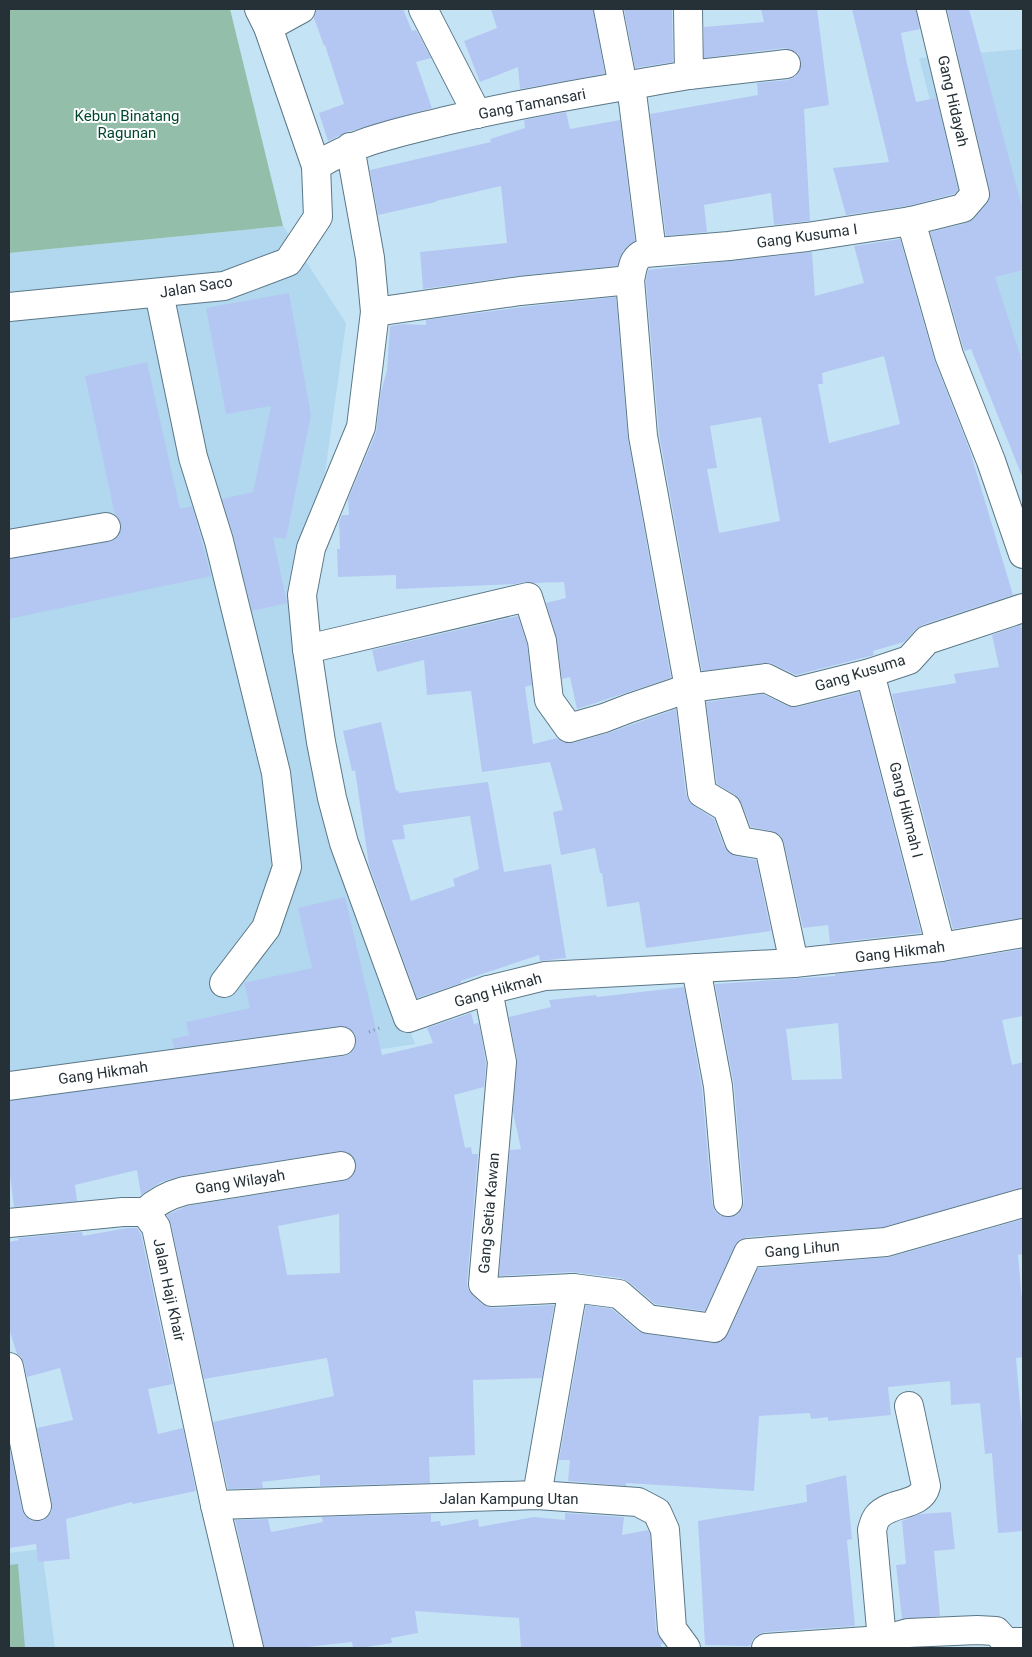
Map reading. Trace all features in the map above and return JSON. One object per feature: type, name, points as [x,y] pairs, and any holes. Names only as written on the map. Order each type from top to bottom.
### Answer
[{"type":"street","points":[[263,18],[301,9]]},
{"type":"street","points":[[423,9],[477,114]]},
{"type":"street","points":[[608,9],[627,85],[639,264],[643,436],[689,688],[702,793],[728,808],[739,841],[769,846],[794,963]]},
{"type":"street","points":[[688,9],[689,74]]},
{"type":"street","name":"Gang Hidayah","points":[[931,9],[975,194]]},
{"type":"street","name":"Jalan Saco","points":[[9,307],[224,286],[288,262],[318,217],[316,166],[263,18]]},
{"type":"street","name":"Gang Tamansari","points":[[316,166],[350,147],[374,138],[477,114],[689,74],[786,64]]},
{"type":"street","points":[[350,147],[370,258],[375,312],[361,427],[311,548],[302,595],[307,649],[321,742],[341,834],[408,1018]]},
{"type":"street","name":"Gang Kusuma I","points":[[375,312],[520,291],[730,246],[807,237],[911,221],[963,208],[975,194]]},
{"type":"street","points":[[911,221],[949,355],[991,461],[1023,554]]},
{"type":"street","points":[[159,293],[193,457],[219,541],[276,773],[287,867],[266,928],[224,984]]},
{"type":"street","points":[[9,544],[106,528]]},
{"type":"street","name":"Gang Kusuma","points":[[307,649],[528,597],[542,641],[549,700],[570,728],[689,688],[766,678],[794,692],[870,673],[910,660],[927,640],[1023,608]]},
{"type":"street","name":"Gang Hikmah I","points":[[870,673],[941,947]]},
{"type":"street","name":"Gang Hikmah","points":[[408,1018],[488,990],[545,976],[794,963],[941,947],[1023,933]]},
{"type":"street","points":[[696,968],[718,1086],[728,1202]]},
{"type":"street","name":"Gang Setia Kawan","points":[[488,990],[502,1062],[482,1284],[492,1292],[573,1288]]},
{"type":"street","name":"Gang Hikmah","points":[[9,1086],[341,1041]]},
{"type":"street","name":"Gang Wilayah","points":[[145,1212],[156,1202],[184,1191],[341,1166]]},
{"type":"street","name":"Gang Lihun","points":[[573,1288],[619,1294],[648,1319],[714,1328],[748,1253],[886,1242],[1023,1203]]},
{"type":"street","points":[[9,1223],[123,1212],[145,1212]]},
{"type":"street","name":"Jalan Haji Khair","points":[[145,1212],[156,1227],[215,1505],[249,1648]]},
{"type":"street","points":[[537,1495],[573,1288]]},
{"type":"street","points":[[9,1367],[37,1506]]},
{"type":"street","points":[[882,1640],[872,1530],[877,1516],[891,1506],[917,1499],[924,1494],[926,1486],[910,1406]]},
{"type":"street","name":"Jalan Kampung Utan","points":[[215,1505],[537,1495],[638,1502],[657,1512],[665,1530],[672,1629],[686,1648]]},
{"type":"street","points":[[766,1648],[882,1640],[908,1633],[978,1639],[996,1632],[1006,1642],[1023,1642]]},
{"type":"path","points":[[341,1041],[408,1018]]},
{"type":"shaded area","points":[[1023,49],[1023,356],[1011,361],[968,245],[919,58]]},
{"type":"shaded area","points":[[283,226],[346,323],[302,638],[377,944],[415,1044],[9,1106],[9,253]]},
{"type":"shaded area","points":[[42,1549],[55,1648],[9,1648],[9,1553]]},
{"type":"green space","name":"Kebun Binatang Ragunan","points":[[9,9],[230,9],[283,226],[9,253]]},
{"type":"green space","points":[[18,1564],[25,1648],[9,1648],[9,1565]]},
{"type":"building","points":[[317,9],[403,9],[412,31],[416,30],[431,58],[416,62],[432,108],[347,132],[328,141],[319,113],[344,104],[314,18]]},
{"type":"building","points":[[491,9],[593,9],[605,74],[520,89],[518,67],[480,82],[464,41],[497,28]]},
{"type":"building","points":[[624,9],[672,9],[673,62],[635,68]]},
{"type":"building","points":[[761,9],[817,9],[829,105],[804,109],[810,221],[774,225],[771,193],[704,205],[707,232],[666,236],[650,114],[758,95],[757,83],[788,80],[796,76],[800,70],[801,62],[798,54],[784,48],[704,58],[704,27],[764,22]]},
{"type":"building","points":[[852,9],[916,9],[920,29],[901,33],[907,64],[916,102],[936,98],[958,190],[954,194],[908,206],[846,215],[833,168],[889,162]]},
{"type":"building","points":[[947,9],[969,9],[1023,210],[1023,270],[995,277],[1023,364],[1022,476],[971,349],[964,351],[930,232],[967,223],[975,218],[987,204],[990,197],[990,190]]},
{"type":"building","points":[[566,112],[570,129],[620,120],[635,241],[623,251],[617,266],[518,276],[423,289],[420,252],[507,243],[501,186],[378,215],[370,170],[491,142],[490,139],[525,128],[524,120]]},
{"type":"building","points":[[900,239],[934,359],[970,451],[1013,595],[922,625],[904,642],[873,651],[874,655],[796,675],[773,664],[765,663],[702,671],[659,434],[646,281],[648,270],[812,252],[815,296],[864,283],[854,246]],"holes":[[[884,356],[900,424],[829,443],[818,384],[823,384],[822,373]],[[761,417],[780,521],[719,533],[707,469],[717,468],[710,426]]]},
{"type":"building","points":[[289,293],[311,415],[286,539],[273,537],[287,603],[252,611],[234,537],[222,499],[253,492],[271,406],[226,414],[206,308]]},
{"type":"building","points":[[616,297],[628,439],[671,678],[577,709],[570,677],[562,679],[557,639],[546,603],[566,598],[564,582],[525,582],[396,589],[396,575],[338,577],[337,549],[340,549],[339,522],[342,515],[349,515],[348,499],[376,433],[381,392],[387,370],[390,326],[403,324],[426,325],[426,320]]},
{"type":"building","points":[[147,362],[180,509],[192,506],[211,576],[9,619],[9,559],[109,542],[116,539],[120,533],[121,524],[115,515],[85,376]]},
{"type":"building","points":[[518,616],[527,644],[532,685],[525,687],[533,744],[557,738],[564,743],[573,743],[676,709],[686,795],[694,806],[714,819],[724,846],[729,853],[756,860],[771,931],[646,948],[639,902],[607,907],[602,873],[600,873],[595,848],[561,855],[553,812],[563,810],[550,762],[482,772],[471,691],[427,695],[424,660],[377,672],[372,650]]},
{"type":"building","points":[[1021,625],[1023,633],[1023,918],[953,929],[892,694],[956,683],[954,674],[999,667],[992,635]]},
{"type":"building","points":[[859,692],[921,933],[830,943],[828,925],[803,928],[784,843],[780,835],[772,831],[751,827],[741,802],[735,795],[717,784],[706,702],[763,694],[787,706],[798,707]]},
{"type":"building","points":[[381,722],[396,791],[398,790],[399,793],[488,782],[504,872],[551,864],[566,958],[540,961],[539,955],[417,998],[369,865],[355,770],[352,771],[343,731]],"holes":[[[470,816],[479,869],[453,879],[455,886],[411,901],[392,840],[405,839],[403,825]]]},
{"type":"building","points":[[345,897],[382,1055],[433,1043],[427,1028],[471,1013],[474,1024],[479,1023],[486,1063],[484,1087],[454,1095],[465,1148],[471,1147],[472,1154],[478,1154],[468,1289],[482,1304],[492,1308],[554,1305],[542,1378],[473,1380],[475,1455],[429,1457],[430,1483],[320,1486],[320,1475],[262,1482],[263,1488],[228,1489],[213,1422],[334,1396],[327,1358],[204,1379],[171,1224],[167,1215],[187,1206],[344,1181],[355,1172],[356,1164],[353,1157],[347,1152],[339,1151],[181,1176],[161,1182],[141,1195],[137,1170],[75,1185],[77,1201],[14,1207],[9,1167],[9,1101],[350,1054],[356,1046],[356,1038],[353,1031],[347,1027],[339,1026],[174,1048],[172,1039],[189,1035],[186,1022],[250,1008],[244,983],[312,968],[298,908]],"holes":[[[339,1214],[340,1273],[287,1275],[278,1226]]]},
{"type":"building","points":[[1023,949],[1023,1016],[1002,1020],[1012,1065],[1023,1062],[1023,1188],[883,1227],[747,1237],[739,1240],[705,1311],[655,1304],[629,1282],[621,1278],[572,1272],[499,1276],[510,1150],[521,1149],[513,1112],[517,1059],[509,1017],[551,1007],[549,1000],[596,995],[597,997],[684,987],[702,1088],[712,1203],[715,1211],[721,1216],[730,1217],[737,1215],[742,1209],[744,1201],[734,1085],[715,984],[835,976],[835,974],[944,962]],"holes":[[[838,1023],[842,1079],[792,1080],[786,1029]]]},
{"type":"building","points":[[1023,1219],[1023,1254],[1018,1255],[1023,1311],[1023,1357],[1016,1358],[1023,1439],[1023,1531],[998,1533],[992,1453],[985,1454],[980,1403],[951,1405],[950,1381],[888,1387],[891,1415],[828,1421],[828,1417],[811,1419],[810,1413],[759,1416],[754,1491],[626,1483],[626,1486],[568,1481],[570,1460],[559,1460],[586,1305],[612,1309],[638,1331],[646,1334],[712,1343],[721,1342],[728,1334],[758,1268],[890,1257]]},
{"type":"building","points":[[137,1228],[141,1234],[173,1384],[148,1389],[158,1434],[183,1428],[196,1491],[133,1504],[132,1502],[66,1519],[70,1559],[38,1562],[36,1544],[9,1548],[9,1445],[22,1510],[25,1516],[32,1521],[41,1521],[47,1518],[52,1511],[52,1503],[37,1428],[73,1420],[60,1368],[27,1377],[24,1363],[17,1354],[9,1329],[9,1242],[19,1240],[18,1238],[82,1232],[83,1236]]},
{"type":"building","points":[[846,1475],[852,1539],[847,1540],[855,1626],[765,1632],[757,1635],[751,1645],[747,1646],[705,1645],[698,1521],[807,1502],[806,1485]]},
{"type":"building","points":[[951,1512],[955,1549],[934,1551],[940,1616],[902,1619],[896,1565],[906,1564],[902,1521],[920,1514]]},
{"type":"building","points":[[565,1513],[624,1517],[622,1535],[648,1530],[650,1534],[656,1630],[664,1644],[661,1644],[661,1648],[521,1648],[519,1618],[415,1611],[418,1633],[391,1638],[392,1643],[359,1648],[353,1648],[352,1642],[299,1648],[264,1648],[235,1520],[268,1519],[271,1532],[323,1522],[322,1517],[431,1514],[431,1522],[440,1521],[441,1526],[478,1519],[479,1527],[534,1517],[565,1520]]}]
